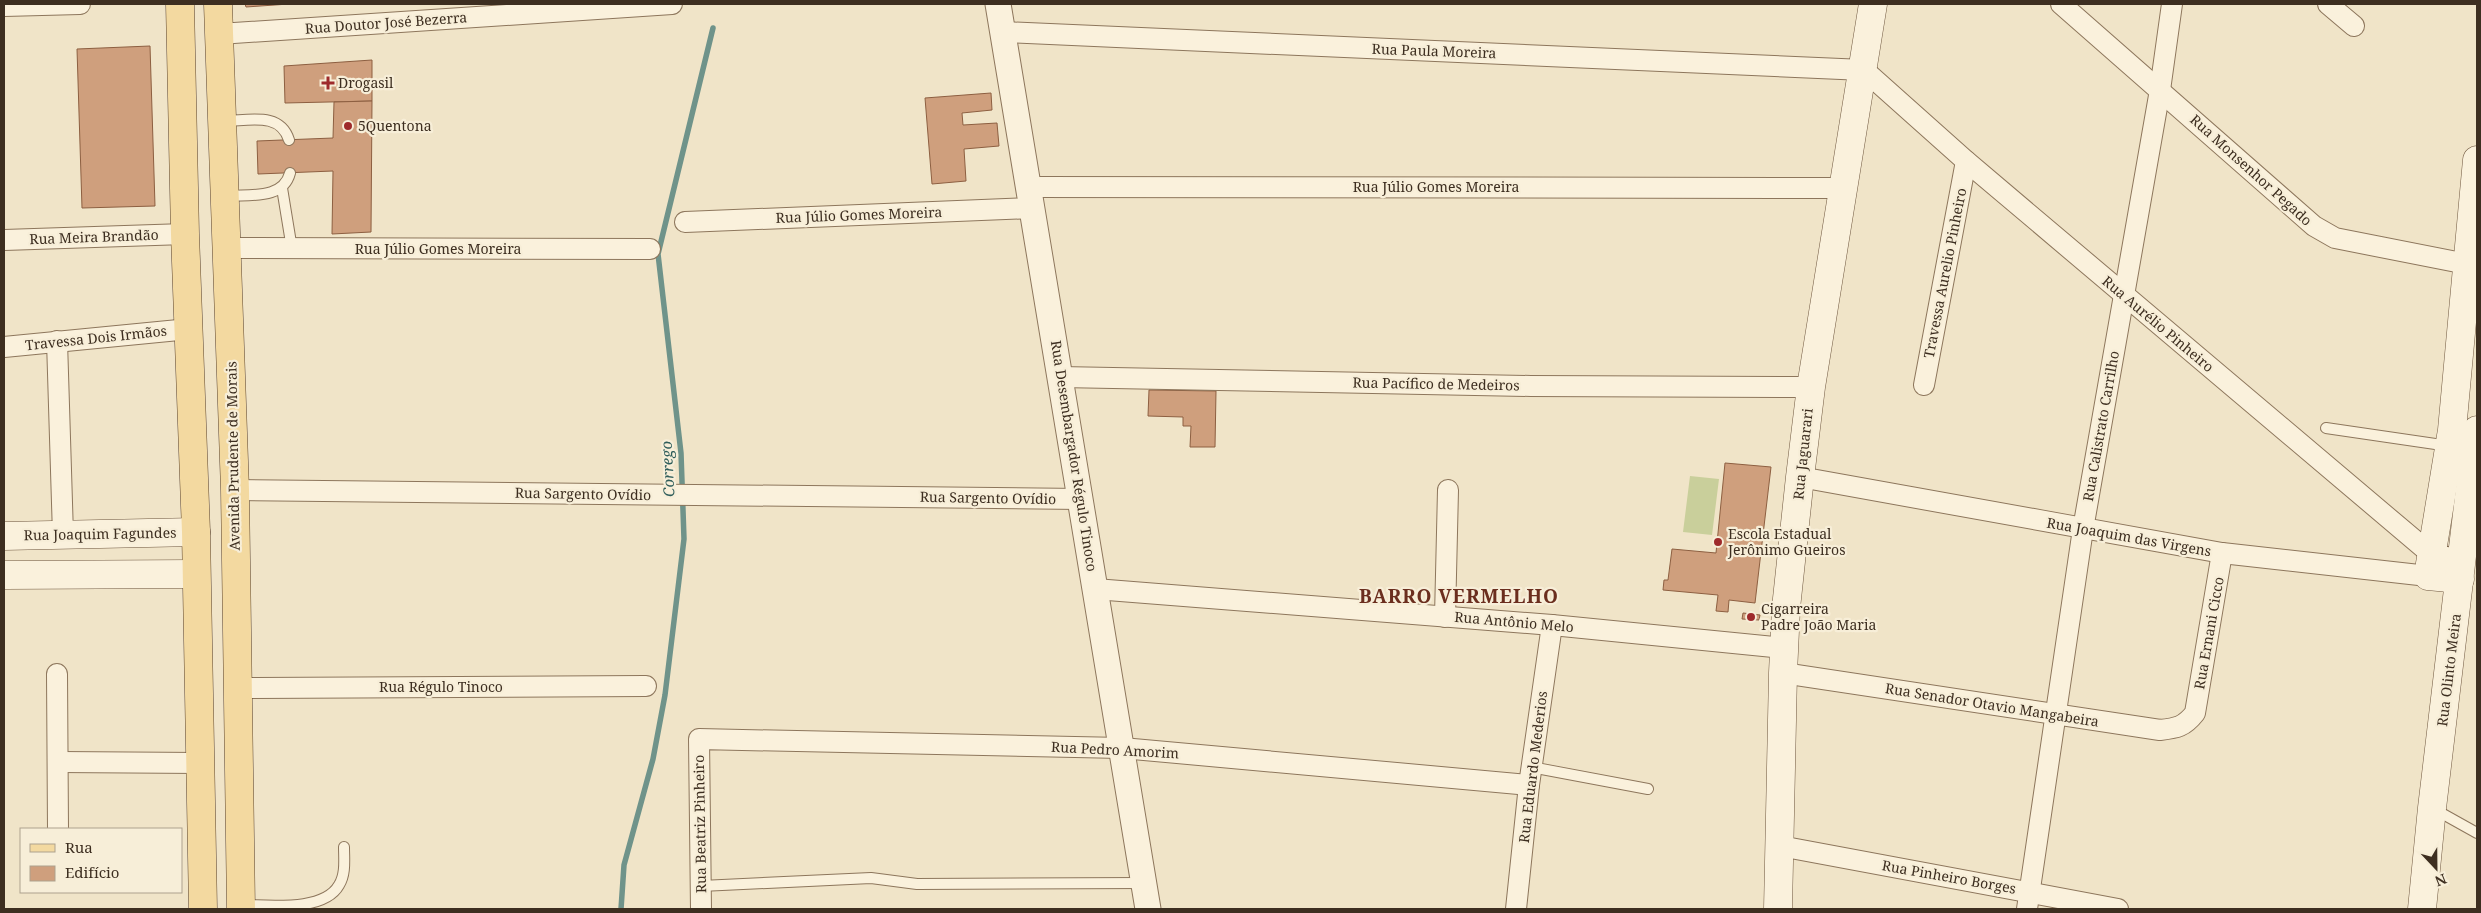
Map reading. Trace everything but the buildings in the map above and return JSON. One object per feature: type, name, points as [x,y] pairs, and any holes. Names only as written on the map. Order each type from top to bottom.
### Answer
[{"type":"main road","points":[[180,4],[185,234],[196,532],[195,574],[203,909]]},
{"type":"main road","name":"Avenida Prudente de Morais","points":[[218,4],[235,490],[236,688],[241,907]]},
{"type":"main road","name":"Rua Jaguarari","points":[[1778,909],[1783,660],[1800,477],[1811,387],[1864,70],[1873,4]]},
{"type":"main road","points":[[2430,565],[2450,446],[2472,265],[2477,160]]},
{"type":"main road","name":"Rua Olinto Meira","points":[[2422,909],[2432,808],[2464,563],[2477,430]]},
{"type":"main road","name":"Rua Joaquim Fagundes","points":[[4,536],[196,532]]},
{"type":"main road","points":[[137,534],[143,537],[150,550],[149,564],[140,575]]},
{"type":"main road","name":"Rua Joaquim das Virgens","points":[[2430,565],[2464,563]]},
{"type":"main road","points":[[4,575],[195,574]]},
{"type":"street","points":[[16,5],[80,4]]},
{"type":"street","name":"Rua Doutor José Bezerra","points":[[219,34],[672,4]]},
{"type":"street","name":"Rua Desembargador Régulo Tinoco","points":[[998,4],[1148,909]]},
{"type":"street","name":"Rua Monsenhor Pegado","points":[[2060,4],[2324,233],[2348,241],[2472,265]]},
{"type":"street","name":"Rua Calistrato Carrilho","points":[[2028,901],[2083,529],[2160,90],[2172,4]]},
{"type":"street","points":[[2328,4],[2354,26]]},
{"type":"street","name":"Rua Paula Moreira","points":[[1003,32],[1864,70]]},
{"type":"street","name":"Rua Aurélio Pinheiro","points":[[1864,70],[2430,565]]},
{"type":"street","name":"Travessa Aurelio Pinheiro","points":[[1924,385],[1966,161]]},
{"type":"street","name":"Rua Júlio Gomes Moreira","points":[[685,222],[1031,198],[1844,188]]},
{"type":"street","name":"Rua Meira Brandão","points":[[4,240],[185,234]]},
{"type":"street","name":"Rua Júlio Gomes Moreira","points":[[227,248],[650,249]]},
{"type":"street","name":"Travessa Dois Irmãos","points":[[4,347],[189,329]]},
{"type":"street","points":[[57,341],[63,535]]},
{"type":"street","name":"Rua Pacífico de Medeiros","points":[[1060,377],[1521,386],[1811,387]]},
{"type":"street","name":"Rua Joaquim das Virgens","points":[[1800,477],[2222,553],[2430,565]]},
{"type":"street","name":"Rua Sargento Ovídio","points":[[235,490],[1080,499]]},
{"type":"street","points":[[1445,616],[1448,490]]},
{"type":"street","name":"Rua Ernani Cicco","points":[[2195,713],[2222,553]]},
{"type":"street","name":"Rua Antônio Melo","points":[[1095,588],[1552,625],[1783,660]]},
{"type":"street","name":"Rua Eduardo Mederios","points":[[1516,909],[1530,776],[1552,625]]},
{"type":"street","name":"Rua Senador Otavio Mangabeira","points":[[1783,660],[2057,715],[2160,730],[2180,728],[2187,724],[2195,713]]},
{"type":"street","points":[[57,674],[58,828]]},
{"type":"street","name":"Rua Régulo Tinoco","points":[[236,688],[646,686]]},
{"type":"street","name":"Rua Pedro Amorim","points":[[699,739],[1122,748],[1530,776]]},
{"type":"street","name":"Rua Beatriz Pinheiro","points":[[699,739],[701,909]]},
{"type":"street","points":[[59,762],[199,763]]},
{"type":"street","name":"Rua Pinheiro Borges","points":[[1780,846],[2028,901],[2118,909]]},
{"type":"lane","points":[[222,121],[274,120],[282,126],[289,140]]},
{"type":"lane","points":[[225,196],[272,193],[282,188],[288,181],[290,173]]},
{"type":"lane","points":[[282,188],[292,249]]},
{"type":"lane","points":[[2326,428],[2450,446]]},
{"type":"lane","points":[[1530,776],[1648,789]]},
{"type":"lane","points":[[2432,808],[2477,833]]},
{"type":"lane","points":[[241,907],[306,904],[325,898],[340,884],[343,874],[344,847]]},
{"type":"lane","points":[[701,886],[871,878],[917,884],[1144,883]]},
{"type":"green space","points":[[1690,476],[1719,479],[1712,535],[1683,532]]},
{"type":"waterway","name":"Corrego","points":[[621,909],[624,865],[653,759],[665,695],[684,539],[681,453],[658,254],[713,28]]},
{"type":"place","name":"Drogasil","points":[[328,83]]},
{"type":"place","name":"5Quentona","points":[[348,126]]},
{"type":"place","name":"Escola Estadual Jerônimo Gueiros","points":[[1718,542]]},
{"type":"place","name":"Cigarreira Padre João Maria","points":[[1751,617]]},
{"type":"district","name":"BARRO VERMELHO","points":[[1459,596]]}]
